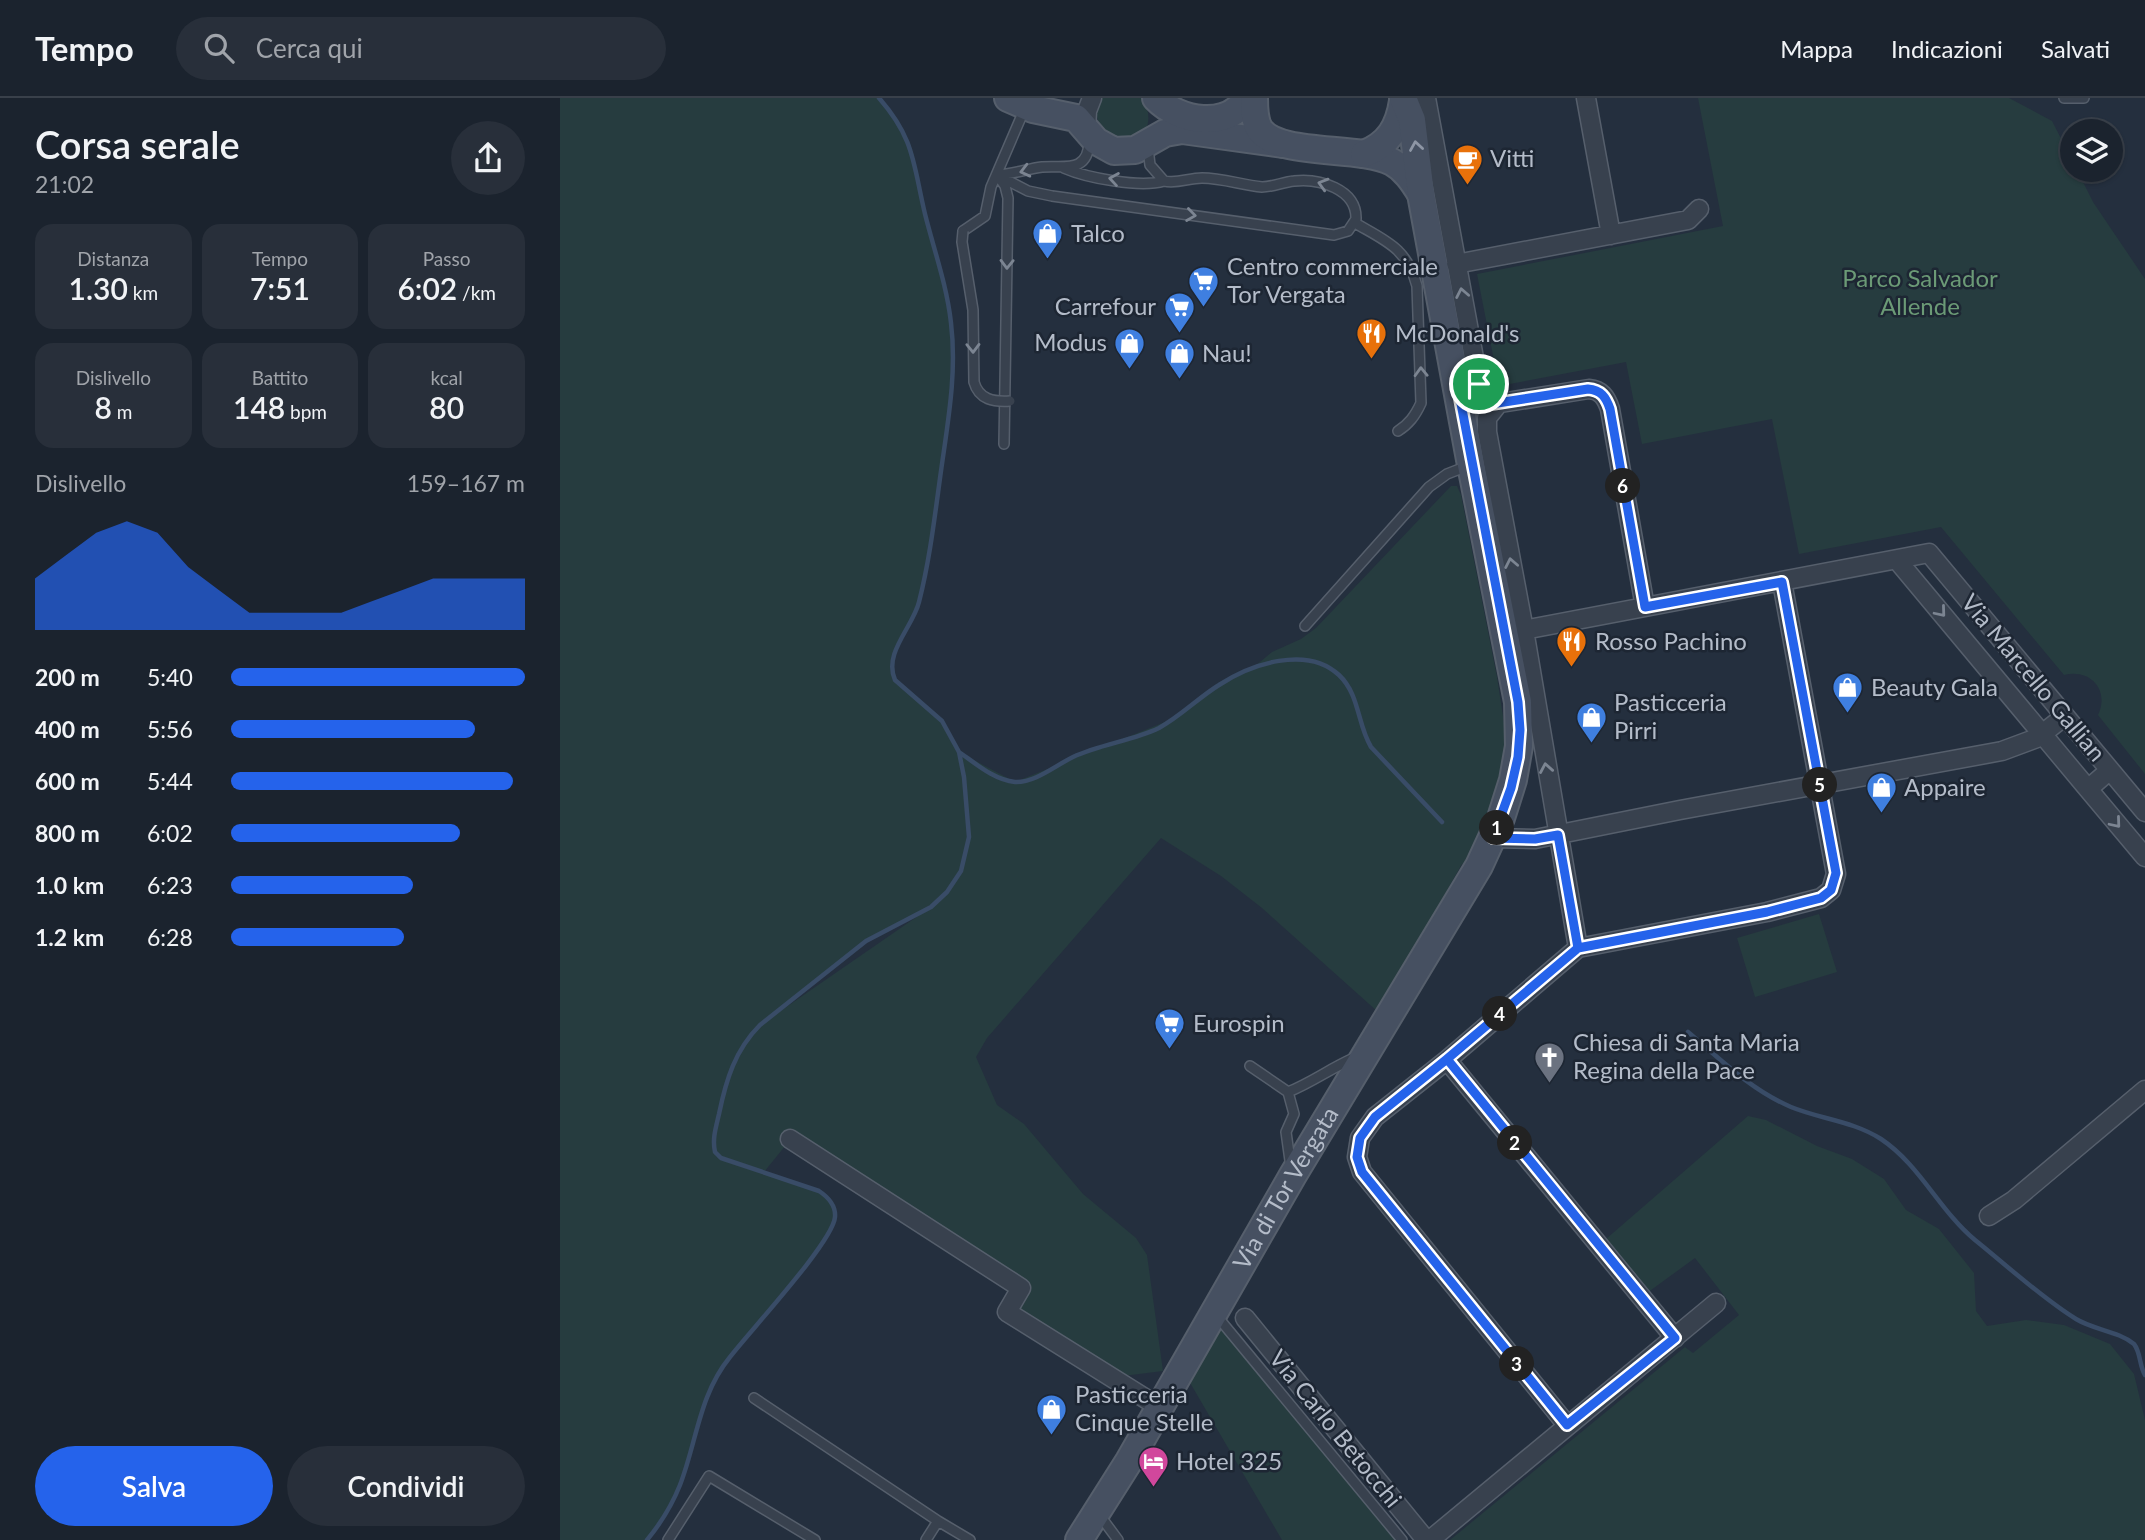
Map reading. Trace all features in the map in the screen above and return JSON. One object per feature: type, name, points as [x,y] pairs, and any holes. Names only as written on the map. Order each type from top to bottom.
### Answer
[{"type":"main road","points":[[1156,98],[1179,114],[1210,119],[1230,115],[1242,106],[1247,98]]},
{"type":"main road","points":[[1254,98],[1256,120],[1261,130],[1283,144]]},
{"type":"main road","name":"Via di Tor Vergata","points":[[1079,1540],[1104,1520],[1159,1407],[1213,1311],[1479,866],[1493,838],[1513,780],[1520,730],[1515,686],[1471,465],[1480,394],[1421,194],[1411,99]]},
{"type":"main road","points":[[1364,154],[1381,145],[1396,129],[1411,99]]},
{"type":"main road","name":"Via di Tor Vergata","points":[[1017,102],[1076,118],[1101,145],[1114,151],[1128,152],[1165,133],[1182,130],[1364,154],[1399,166],[1421,194]]},
{"type":"street","points":[[1086,130],[1087,111],[1092,98]]},
{"type":"street","points":[[1586,98],[1611,234]]},
{"type":"street","name":"Via di Tor Vergata","points":[[1411,99],[1456,264],[1480,394]]},
{"type":"street","points":[[1456,264],[1688,220],[1699,209]]},
{"type":"street","points":[[1578,948],[1487,432],[1487,418],[1480,394],[1588,389],[1603,394],[1610,409],[1645,607]]},
{"type":"street","name":"Via Marcello Gallian","points":[[1524,630],[1929,553],[2110,770],[2088,789],[1897,560]]},
{"type":"street","points":[[1567,1425],[1362,1172],[1357,1157],[1360,1138],[1375,1117],[1578,948],[1767,912],[1821,898],[1828,893],[1836,873],[1782,582]]},
{"type":"street","points":[[1493,838],[1535,839],[2002,751],[2043,735],[2065,716]]},
{"type":"street","points":[[2110,770],[2145,812]]},
{"type":"street","points":[[2088,789],[2145,857]]},
{"type":"street","points":[[1447,1059],[1675,1338]]},
{"type":"street","points":[[1989,1216],[2014,1200],[2145,1090]]},
{"type":"street","points":[[790,1139],[1021,1288],[1007,1312],[1159,1407]]},
{"type":"street","name":"Via Carlo Betocchi","points":[[1245,1318],[1428,1540],[1716,1303]]},
{"type":"lane","points":[[2064,98],[2084,98]]},
{"type":"lane","points":[[1010,401],[986,399],[976,390],[973,310],[962,242],[963,232],[985,216],[1017,102]]},
{"type":"lane","points":[[1065,168],[1080,163],[1085,156],[1088,147],[1086,130]]},
{"type":"lane","points":[[1148,144],[1150,165],[1164,181]]},
{"type":"lane","points":[[1042,167],[1065,168],[1077,173],[1145,184],[1203,178],[1264,187],[1293,181],[1316,181],[1346,195],[1356,211],[1355,223],[1348,232],[1334,235],[1052,196],[1028,191],[997,175],[1042,167]]},
{"type":"lane","points":[[997,175],[1005,186],[1007,198],[1004,444]]},
{"type":"lane","points":[[1355,223],[1400,251],[1412,270],[1417,286],[1421,403],[1408,425],[1398,431]]},
{"type":"lane","points":[[1305,626],[1429,487],[1447,474],[1471,465]]},
{"type":"lane","points":[[1250,1066],[1274,1085],[1288,1092],[1307,1085],[1331,1068],[1366,1053]]},
{"type":"lane","points":[[1288,1092],[1294,1114],[1286,1132],[1286,1144],[1293,1175]]},
{"type":"lane","points":[[1213,1311],[1402,1540]]},
{"type":"lane","points":[[754,1398],[970,1540]]},
{"type":"lane","points":[[668,1540],[709,1476],[815,1540]]},
{"type":"lane","points":[[1104,1520],[1104,1540]]},
{"type":"lane","points":[[1104,1520],[1118,1540]]},
{"type":"lane","points":[[926,1540],[938,1521]]},
{"type":"green space","points":[[560,98],[879,98],[903,130],[912,150],[946,295],[953,344],[951,405],[928,562],[915,616],[895,651],[892,670],[895,680],[942,721],[959,752],[1015,782],[1175,718],[1216,687],[1249,671],[1272,652],[1301,639],[1316,628],[1451,486],[1457,486],[1497,677],[1506,736],[1502,764],[1490,809],[1468,863],[1462,864],[1378,1012],[1262,908],[1221,876],[1161,838],[987,1038],[976,1057],[997,1105],[1024,1124],[1083,1194],[1136,1238],[1147,1255],[1163,1371],[1123,1376],[1007,1312],[1021,1289],[790,1140],[764,1172],[806,1185],[832,1203],[835,1211],[832,1224],[823,1241],[720,1372],[705,1403],[677,1492],[647,1540],[560,1540]],"holes":[[[918,916],[769,1019],[866,941],[891,926]]]},
{"type":"green space","points":[[1102,98],[1143,98],[1148,115],[1144,131],[1131,138],[1110,138],[1102,129],[1097,115]]},
{"type":"green space","name":"Parco Salvador Allende","points":[[1698,98],[2009,98],[2052,121],[2060,137],[2060,182],[2083,182],[2093,202],[2145,279],[2145,774],[2098,715],[2101,697],[2095,683],[2082,675],[2064,675],[1941,527],[1799,554],[1772,419],[1642,444],[1626,362],[1499,386],[1477,274],[1723,226]]},
{"type":"green space","points":[[1819,914],[1837,972],[1755,997],[1737,938]]},
{"type":"green space","points":[[1748,1116],[1766,1120],[1817,1146],[1852,1159],[1884,1179],[1906,1210],[1939,1229],[1974,1273],[1976,1311],[1987,1326],[2026,1320],[2064,1325],[2110,1344],[2134,1374],[2145,1420],[2145,1540],[1450,1540],[1685,1347],[1693,1353],[1739,1315],[1695,1258],[1647,1293],[1606,1239]]},
{"type":"green space","points":[[1220,1326],[1397,1540],[1282,1540],[1189,1381]]},
{"type":"waterway","points":[[647,1540],[666,1514],[677,1492],[705,1403],[720,1372],[806,1266],[831,1229],[835,1217],[831,1202],[819,1191],[721,1158],[715,1152],[716,1128],[725,1089],[738,1055],[760,1025],[866,941],[931,907],[947,892],[961,871],[969,837],[959,752],[942,721],[895,680],[892,670],[896,650],[916,611],[926,569],[949,415],[953,342],[947,295],[915,166],[900,126],[879,98]]},
{"type":"waterway","points":[[959,752],[1000,778],[1023,782],[1073,757],[1159,728],[1219,685],[1247,670],[1279,661],[1311,661],[1326,666],[1346,683],[1371,747],[1442,822]]},
{"type":"waterway","points":[[1688,1032],[1736,1073],[1776,1100],[1802,1111],[1859,1128],[1881,1139],[1918,1174],[1962,1228],[2024,1281],[2076,1319],[2121,1336],[2134,1344],[2145,1375]]},
{"type":"place","name":"Vitti","points":[[1467,186]]},
{"type":"place","name":"Talco","points":[[1048,261]]},
{"type":"place","name":"Centro commerciale Tor Vergata","points":[[1204,308]]},
{"type":"place","name":"Carrefour","points":[[1179,334]]},
{"type":"place","name":"McDonald's","points":[[1372,361]]},
{"type":"place","name":"Modus","points":[[1130,370]]},
{"type":"place","name":"Nau!","points":[[1179,381]]},
{"type":"place","name":"Rosso Pachino","points":[[1572,669]]},
{"type":"place","name":"Beauty Gala","points":[[1848,715]]},
{"type":"place","name":"Pasticceria Pirri","points":[[1591,744]]},
{"type":"place","name":"Appaire","points":[[1881,815]]},
{"type":"place","name":"Eurospin","points":[[1170,1051]]},
{"type":"place","name":"Chiesa di Santa Maria Regina della Pace","points":[[1550,1084]]},
{"type":"place","name":"Pasticceria Cinque Stelle","points":[[1052,1436]]},
{"type":"place","name":"Hotel 325","points":[[1153,1489]]},
{"type":"route","points":[[1479,384],[1458,388],[1518,702],[1520,730],[1513,780],[1493,838],[1535,839],[1558,835],[1578,948],[1447,1059],[1675,1338],[1567,1425],[1362,1172],[1357,1157],[1360,1138],[1375,1117],[1578,948],[1767,912],[1821,898],[1831,890],[1836,873],[1782,582],[1645,607],[1610,409],[1603,394],[1588,389],[1491,404],[1484,401],[1479,384]]}]
